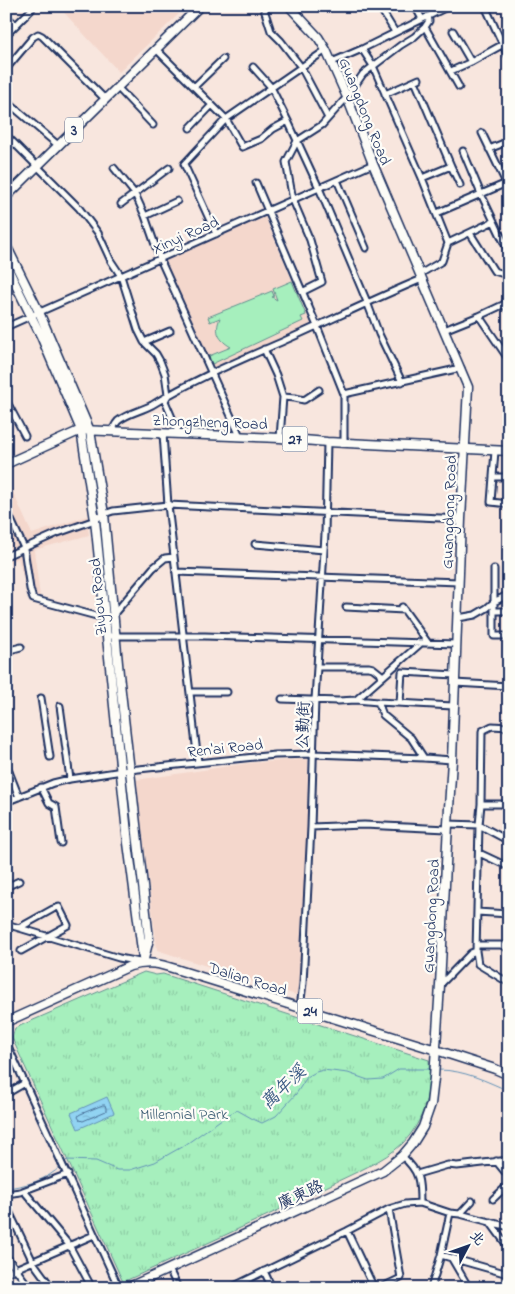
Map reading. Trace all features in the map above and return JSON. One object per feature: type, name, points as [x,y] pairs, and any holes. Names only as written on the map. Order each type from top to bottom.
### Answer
[{"type":"street","points":[[6,34],[33,6]]},
{"type":"street","name":"3","points":[[6,197],[200,6]]},
{"type":"street","points":[[263,6],[271,31],[281,40],[301,67],[328,118]]},
{"type":"street","points":[[379,6],[395,32]]},
{"type":"street","points":[[415,6],[422,19]]},
{"type":"street","points":[[332,62],[449,6]]},
{"type":"street","points":[[485,6],[509,58]]},
{"type":"street","name":"Guangdong Road","points":[[295,8],[318,36],[332,62],[373,164],[468,387],[452,760],[434,1078]]},
{"type":"street","points":[[6,16],[16,25]]},
{"type":"street","points":[[302,292],[322,282],[310,240],[293,200],[286,162],[297,141],[322,125],[347,97],[358,78],[426,27],[430,21],[428,16]]},
{"type":"street","points":[[426,27],[459,87]]},
{"type":"street","points":[[453,31],[471,62]]},
{"type":"street","points":[[6,69],[33,36],[38,34],[105,99]]},
{"type":"street","points":[[451,71],[509,41]]},
{"type":"street","points":[[156,48],[226,119],[242,147],[261,139],[273,129],[288,121]]},
{"type":"street","points":[[112,431],[116,423],[122,419],[168,395],[211,373],[333,320],[421,276],[442,261],[448,243],[437,213],[373,66],[362,49]]},
{"type":"street","points":[[216,234],[184,164],[226,119],[326,50]]},
{"type":"street","points":[[194,87],[223,58]]},
{"type":"street","points":[[252,67],[271,88],[288,121],[319,188],[385,349],[402,382]]},
{"type":"street","points":[[385,94],[417,80],[460,186]]},
{"type":"street","points":[[117,87],[153,125]]},
{"type":"street","points":[[12,105],[59,146]]},
{"type":"street","points":[[190,128],[212,105]]},
{"type":"street","points":[[437,213],[481,194],[508,185],[482,133]]},
{"type":"street","points":[[6,135],[79,208],[98,233],[111,261],[121,276],[138,330],[144,342],[160,361],[165,374],[168,395],[165,401],[179,434]]},
{"type":"street","points":[[490,149],[509,141]]},
{"type":"street","points":[[463,151],[509,253]]},
{"type":"street","name":"Xinyi Road","points":[[6,327],[373,164]]},
{"type":"street","points":[[422,178],[451,166]]},
{"type":"street","points":[[114,168],[135,194],[160,259],[240,436]]},
{"type":"street","points":[[121,204],[169,168]]},
{"type":"street","points":[[337,180],[366,248]]},
{"type":"street","points":[[256,183],[344,394],[344,443]]},
{"type":"street","points":[[145,216],[177,202]]},
{"type":"street","points":[[448,243],[494,221]]},
{"type":"street","points":[[470,233],[494,272],[504,274],[509,270]]},
{"type":"street","name":"Ziyou Road","points":[[6,245],[39,312],[90,430],[104,514],[112,615],[110,635],[143,963]]},
{"type":"street","name":"Ziyou Road","points":[[6,265],[41,336],[81,430],[95,520],[104,618],[110,635]]},
{"type":"street","points":[[444,330],[506,303],[509,311]]},
{"type":"street","points":[[479,316],[509,360]]},
{"type":"street","points":[[144,342],[170,331]]},
{"type":"street","points":[[264,349],[276,374],[283,397],[280,438]]},
{"type":"street","points":[[344,394],[461,368]]},
{"type":"street","points":[[283,397],[304,400],[319,390]]},
{"type":"street","points":[[6,400],[26,436]]},
{"type":"street","name":"Zhongzheng Road","points":[[6,464],[81,430],[280,438],[509,452]]},
{"type":"street","points":[[163,434],[168,505],[198,762]]},
{"type":"street","name":"公勤街","points":[[300,1008],[323,578],[327,442]]},
{"type":"street","points":[[495,451],[492,502],[509,504]]},
{"type":"street","points":[[493,477],[509,477]]},
{"type":"street","points":[[6,556],[113,511],[168,505],[461,519]]},
{"type":"street","points":[[6,509],[24,548],[33,600],[104,618],[112,615],[152,568],[165,558],[174,558]]},
{"type":"street","points":[[255,544],[324,550]]},
{"type":"street","points":[[494,569],[494,636],[509,636]]},
{"type":"street","points":[[176,572],[459,582]]},
{"type":"street","points":[[458,618],[475,615],[509,594]]},
{"type":"street","points":[[346,607],[403,608],[428,643]]},
{"type":"street","points":[[494,611],[509,611]]},
{"type":"street","points":[[110,635],[456,644]]},
{"type":"street","points":[[356,700],[421,643]]},
{"type":"street","points":[[6,651],[21,647]]},
{"type":"street","points":[[318,667],[369,667],[383,676]]},
{"type":"street","points":[[400,703],[402,672],[455,675]]},
{"type":"street","points":[[454,684],[509,686]]},
{"type":"street","points":[[190,692],[227,692]]},
{"type":"street","points":[[41,698],[50,757]]},
{"type":"street","points":[[282,699],[356,700],[453,706]]},
{"type":"street","points":[[378,702],[383,715],[411,738],[424,758]]},
{"type":"street","points":[[60,706],[70,779]]},
{"type":"street","points":[[509,727],[492,726],[482,731],[476,948],[478,964],[509,983]]},
{"type":"street","name":"Ren'ai Road","points":[[6,802],[41,787],[70,779],[125,770],[198,762],[275,755],[313,754],[452,760]]},
{"type":"street","points":[[6,764],[19,796]]},
{"type":"street","points":[[41,787],[49,803],[56,807],[62,843]]},
{"type":"street","points":[[481,804],[509,804]]},
{"type":"street","points":[[311,827],[364,825],[447,827],[479,825],[509,841]]},
{"type":"street","points":[[479,853],[509,867]]},
{"type":"street","points":[[6,887],[19,882]]},
{"type":"street","points":[[19,928],[59,907],[68,925],[21,952]]},
{"type":"street","points":[[478,912],[509,914]]},
{"type":"street","name":"Dalian Road","points":[[6,924],[119,958],[143,963],[156,963],[436,1050],[509,1075]]},
{"type":"street","points":[[440,985],[476,948],[501,946],[509,949]]},
{"type":"street","name":"24","points":[[6,1022],[122,970],[143,963]]},
{"type":"street","points":[[6,1042],[119,1288]]},
{"type":"street","name":"廣東路","points":[[127,1288],[139,1285],[383,1171],[402,1156],[413,1143],[422,1127],[431,1104],[434,1078]]},
{"type":"street","points":[[6,1094],[25,1083]]},
{"type":"street","points":[[402,1156],[417,1174],[420,1186],[420,1203]]},
{"type":"street","points":[[417,1174],[448,1164],[457,1166],[509,1160]]},
{"type":"street","points":[[496,1161],[509,1177]]},
{"type":"street","points":[[6,1194],[24,1191],[68,1174]]},
{"type":"street","points":[[493,1199],[509,1184]]},
{"type":"street","points":[[24,1191],[69,1245],[92,1288]]},
{"type":"street","points":[[460,1214],[472,1201]]},
{"type":"street","points":[[231,1288],[388,1209],[405,1204],[420,1203],[450,1213],[509,1227]]},
{"type":"street","points":[[6,1205],[33,1262],[52,1288]]},
{"type":"street","points":[[380,1288],[401,1278],[388,1209]]},
{"type":"street","points":[[431,1288],[441,1256],[450,1213]]},
{"type":"street","points":[[490,1222],[509,1248]]},
{"type":"street","points":[[347,1231],[374,1288]]},
{"type":"street","points":[[6,1273],[94,1234]]},
{"type":"street","points":[[6,1256],[30,1288]]},
{"type":"street","points":[[441,1256],[508,1273],[505,1288]]},
{"type":"street","points":[[451,1258],[469,1288]]},
{"type":"street","points":[[170,1269],[178,1288]]},
{"type":"street","points":[[264,1271],[272,1288]]},
{"type":"shaded area","points":[[58,6],[187,6],[119,72]]},
{"type":"shaded area","points":[[265,217],[311,324],[213,368],[165,261]]},
{"type":"shaded area","points":[[6,477],[32,534],[87,516],[89,535],[34,550],[40,597],[28,595],[18,558],[6,564],[6,544],[10,542],[6,534]]},
{"type":"shaded area","points":[[308,759],[307,879],[304,935],[296,995],[157,950],[136,780],[250,763]]},
{"type":"green space","points":[[292,281],[306,315],[301,317],[303,321],[212,364],[209,356],[231,347],[219,335],[218,323],[220,318],[210,322],[208,317],[272,291],[274,296],[272,297],[277,300],[273,289]]},
{"type":"green space","name":"Millennial Park","points":[[144,972],[156,975],[163,974],[429,1060],[429,1083],[425,1105],[416,1126],[395,1150],[368,1167],[123,1282],[12,1038],[15,1028]]},
{"type":"water","points":[[107,1097],[114,1113],[78,1129],[71,1113]]},
{"type":"waterway","name":"萬年溪","points":[[64,1163],[67,1160],[96,1161],[117,1170],[130,1170],[155,1162],[185,1145],[237,1110],[262,1123],[276,1116],[296,1094],[307,1077],[323,1070],[348,1073],[368,1080],[383,1079],[399,1069],[432,1069]]},
{"type":"waterway","name":"萬年溪","points":[[439,1070],[466,1074],[509,1091]]},
{"type":"waterway","name":"萬年溪","points":[[6,1188],[36,1182],[61,1166]]}]
